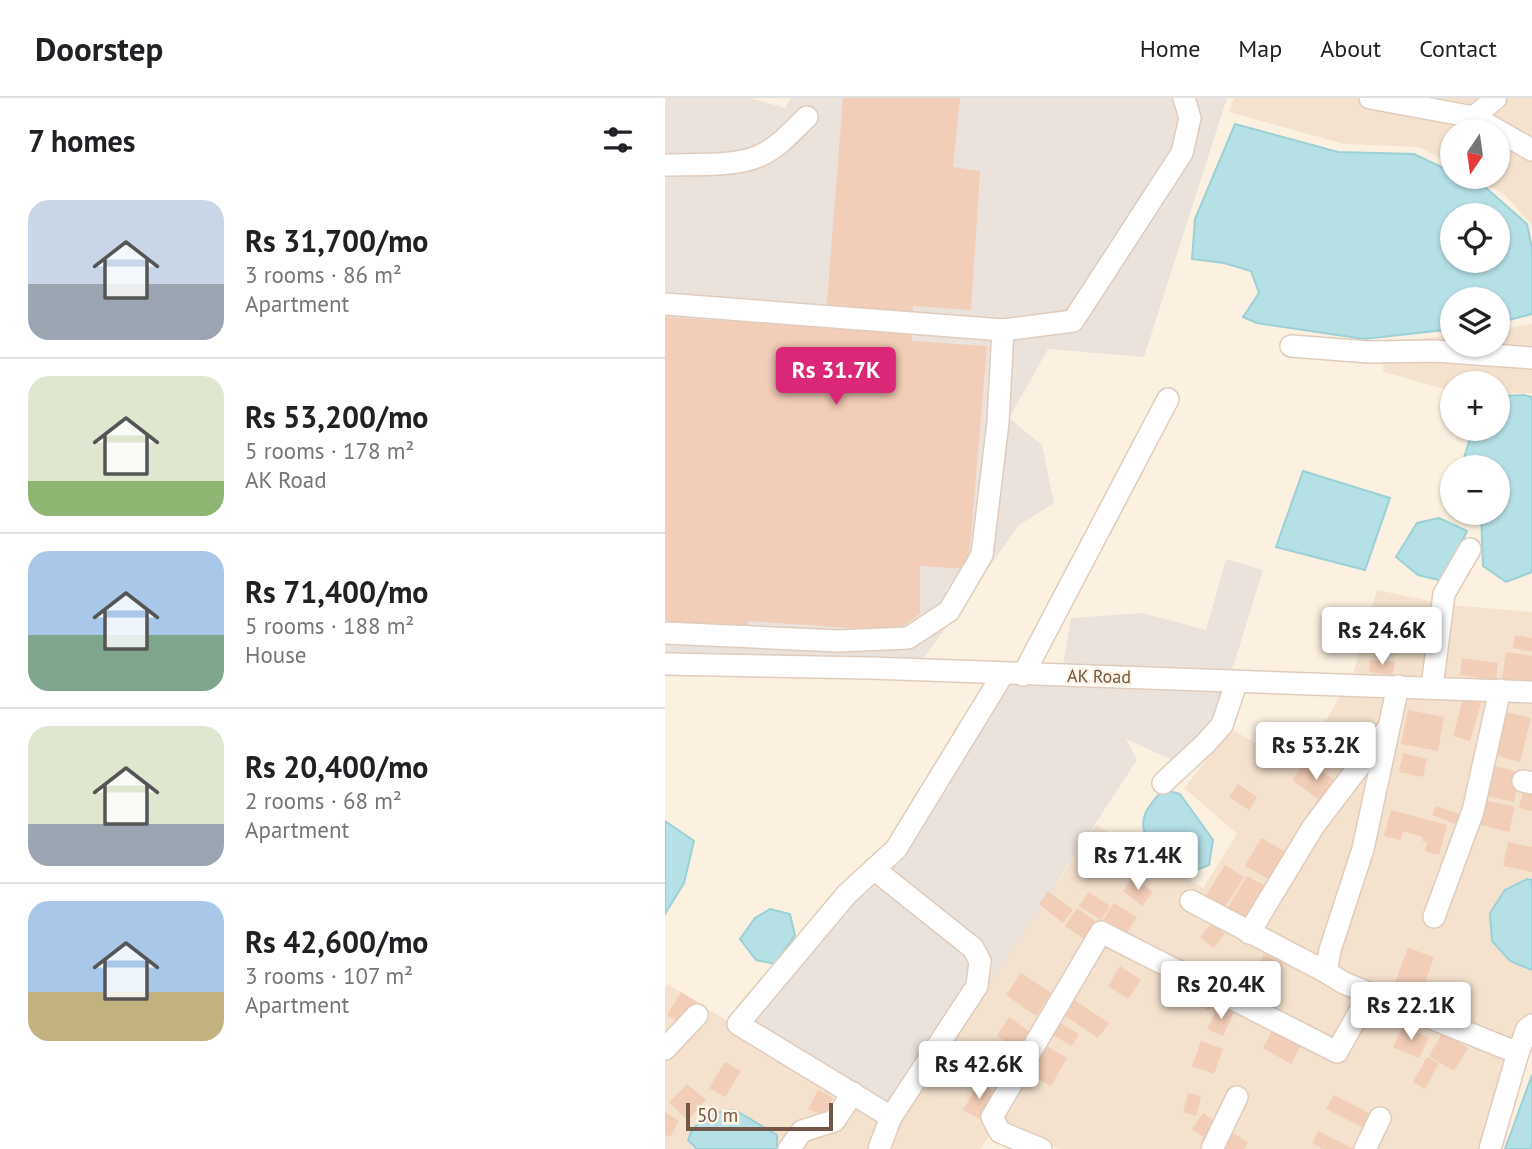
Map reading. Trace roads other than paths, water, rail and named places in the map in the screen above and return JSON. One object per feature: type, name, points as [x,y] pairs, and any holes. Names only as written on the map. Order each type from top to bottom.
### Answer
[{"type":"street","points":[[665,304],[1003,330],[1073,321],[1182,153],[1190,118],[1184,98]]},
{"type":"street","points":[[1370,98],[1474,117],[1532,150]]},
{"type":"street","points":[[1474,117],[1496,98]]},
{"type":"street","points":[[665,165],[739,161],[758,157],[773,148],[807,117]]},
{"type":"street","points":[[665,633],[838,641],[908,638],[949,611],[982,555],[998,422],[1003,330]]},
{"type":"street","points":[[1291,346],[1369,352],[1435,351],[1532,358]]},
{"type":"street","points":[[891,1117],[738,1024],[847,894],[895,849],[1013,674],[1168,399]]},
{"type":"street","points":[[1432,687],[1444,594],[1470,549]]},
{"type":"street","name":"AK Road","points":[[665,664],[870,668],[1532,692]]},
{"type":"street","points":[[1163,783],[1206,743],[1221,724],[1237,681]]},
{"type":"street","points":[[1326,972],[1330,950],[1363,849],[1398,686]]},
{"type":"street","points":[[1434,917],[1473,811],[1500,691]]},
{"type":"street","points":[[1249,933],[1313,827],[1388,728]]},
{"type":"street","points":[[874,869],[972,948],[980,961],[977,986],[891,1117],[879,1149]]},
{"type":"street","points":[[1191,901],[1344,983],[1518,1053]]},
{"type":"street","points":[[1041,1149],[1000,1132],[992,1117],[1101,932],[1337,1052],[1370,993]]},
{"type":"street","points":[[665,1049],[697,1015]]},
{"type":"street","points":[[1490,1149],[1518,1053],[1527,1029],[1532,1025]]},
{"type":"street","points":[[789,1149],[801,1130],[834,1121],[853,1093]]},
{"type":"street","points":[[1212,1149],[1237,1097]]},
{"type":"street","points":[[1365,1149],[1380,1118]]},
{"type":"street","points":[[987,1149],[1000,1132]]},
{"type":"water","points":[[1235,124],[1338,152],[1414,154],[1440,166],[1440,189],[1487,189],[1503,203],[1440,203],[1440,273],[1510,273],[1510,209],[1527,224],[1532,249],[1532,314],[1510,320],[1510,287],[1440,287],[1440,330],[1364,339],[1257,323],[1243,317],[1259,293],[1251,271],[1224,263],[1192,259],[1195,219]]},
{"type":"water","points":[[1510,396],[1532,397],[1532,572],[1506,582],[1483,566],[1481,525],[1510,525],[1510,455],[1465,455],[1469,441],[1510,441]]},
{"type":"water","points":[[1303,471],[1390,498],[1365,570],[1276,547]]},
{"type":"water","points":[[1439,518],[1440,525],[1454,525],[1467,531],[1443,581],[1418,575],[1396,557],[1417,523]]},
{"type":"water","points":[[1163,789],[1180,794],[1213,840],[1209,865],[1194,871],[1166,855],[1149,841],[1143,823],[1146,812]]},
{"type":"water","points":[[665,821],[694,841],[684,883],[665,914]]},
{"type":"water","points":[[1527,879],[1532,880],[1532,970],[1510,961],[1492,941],[1490,913],[1505,890]]},
{"type":"water","points":[[770,909],[790,914],[795,935],[775,964],[756,960],[740,939],[755,918]]},
{"type":"water","points":[[1532,1075],[1532,1149],[1505,1149]]},
{"type":"water","points":[[735,1110],[777,1135],[777,1149],[697,1149],[688,1140],[695,1126],[706,1117]]}]
